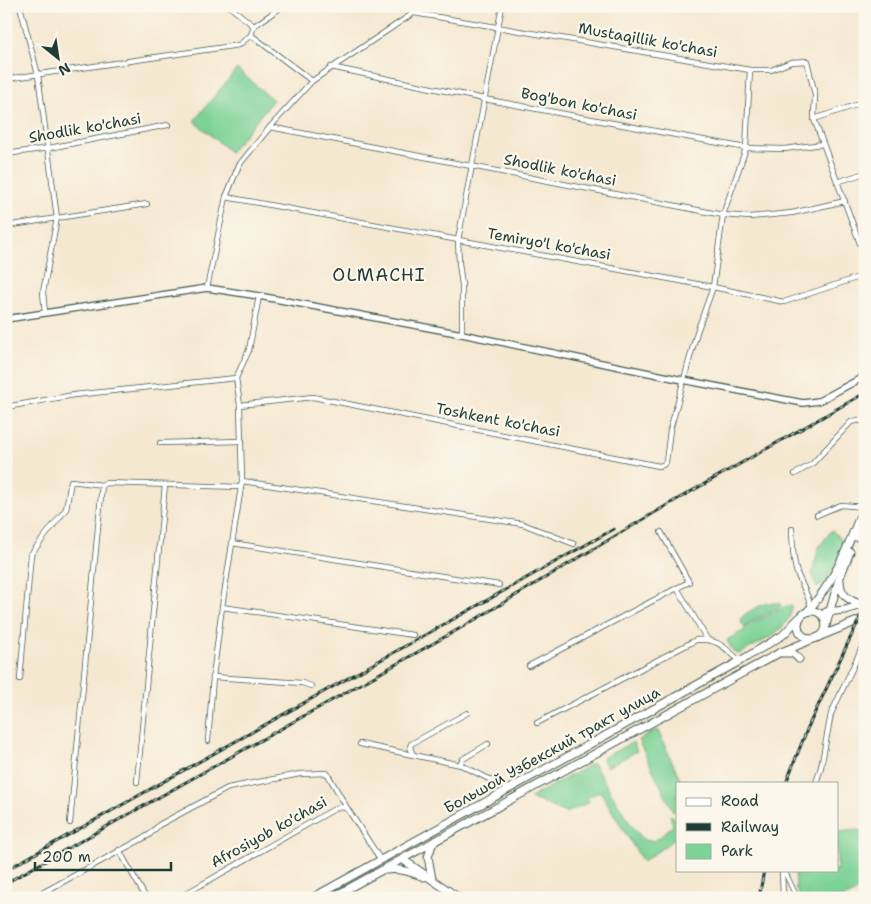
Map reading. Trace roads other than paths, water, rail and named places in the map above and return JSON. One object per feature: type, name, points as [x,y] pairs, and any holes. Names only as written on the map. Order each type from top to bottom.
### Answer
[{"type":"main road","points":[[864,506],[829,585],[810,610],[799,618],[797,626],[801,635],[808,639],[817,638],[865,618]]},
{"type":"main road","points":[[817,638],[822,634],[826,625],[841,574],[865,517]]},
{"type":"main road","points":[[841,574],[841,588],[845,596],[850,601],[863,605]]},
{"type":"main road","points":[[810,610],[829,612],[863,605]]},
{"type":"main road","points":[[810,610],[824,617],[826,625]]},
{"type":"main road","name":"Большой Узбекский тракт улица","points":[[312,898],[740,661],[783,635],[799,618]]},
{"type":"main road","name":"Большой Узбекский тракт улица","points":[[331,898],[779,653],[817,638]]},
{"type":"main road","points":[[779,653],[791,653],[799,659]]},
{"type":"main road","points":[[433,842],[428,857],[434,881]]},
{"type":"main road","points":[[402,859],[459,898]]},
{"type":"main road","points":[[381,870],[395,868],[405,870],[434,881]]},
{"type":"street","points":[[6,8],[15,6]]},
{"type":"street","points":[[20,6],[38,75],[57,218],[43,292],[45,313]]},
{"type":"street","points":[[229,6],[254,26]]},
{"type":"street","points":[[6,80],[239,45],[251,35],[254,26],[283,6]]},
{"type":"street","points":[[207,288],[226,197],[239,165],[270,127],[312,81],[424,6]]},
{"type":"street","points":[[462,334],[462,285],[458,240],[502,6]]},
{"type":"street","name":"Mustaqillik ko'chasi","points":[[414,13],[750,70],[771,70],[788,63],[808,61],[815,95],[814,119]]},
{"type":"street","points":[[251,35],[312,81]]},
{"type":"street","name":"Bog'bon ko'chasi","points":[[331,68],[746,148],[784,149],[823,144]]},
{"type":"street","name":"Toshkent ko'chasi","points":[[240,405],[313,397],[659,466],[663,465],[666,462],[670,430],[683,380],[713,287],[723,215],[746,148],[750,70]]},
{"type":"street","points":[[865,102],[814,119],[865,257]]},
{"type":"street","name":"Shodlik ko'chasi","points":[[6,154],[168,126]]},
{"type":"street","name":"Shodlik ko'chasi","points":[[270,127],[723,215],[750,217],[792,213],[845,200]]},
{"type":"street","points":[[838,182],[865,173]]},
{"type":"street","name":"Temiryo'l ko'chasi","points":[[226,197],[713,287],[784,302],[865,275]]},
{"type":"street","points":[[6,226],[147,204]]},
{"type":"street","points":[[6,320],[207,288],[462,334],[683,380],[803,402],[819,402],[865,376]]},
{"type":"street","points":[[208,741],[213,677],[222,608],[242,481],[240,405],[236,378],[249,350],[259,296]]},
{"type":"street","points":[[6,407],[74,395],[236,378]]},
{"type":"street","points":[[795,474],[812,464],[851,422],[859,420],[865,423]]},
{"type":"street","points":[[160,443],[242,441]]},
{"type":"street","points":[[20,678],[31,554],[66,509],[71,481],[102,485],[106,483],[241,487]]},
{"type":"street","points":[[242,481],[523,524],[574,544]]},
{"type":"street","points":[[70,823],[102,485]]},
{"type":"street","points":[[137,782],[165,485]]},
{"type":"street","points":[[817,515],[841,505],[864,506]]},
{"type":"street","points":[[792,529],[793,556],[797,573],[809,597],[810,610]]},
{"type":"street","points":[[530,666],[689,582],[662,532]]},
{"type":"street","points":[[232,543],[499,585]]},
{"type":"street","points":[[678,588],[707,639]]},
{"type":"street","points":[[222,608],[413,635]]},
{"type":"street","points":[[537,723],[696,640],[707,639],[720,643],[740,661]]},
{"type":"street","points":[[816,782],[831,714],[865,642]]},
{"type":"street","points":[[213,677],[302,683],[311,686]]},
{"type":"street","points":[[413,754],[410,747],[411,744],[467,713]]},
{"type":"street","points":[[360,744],[461,765],[510,789]]},
{"type":"street","points":[[461,765],[463,760],[488,744]]},
{"type":"street","points":[[33,898],[149,835],[159,826],[228,788],[291,776],[327,773],[347,808]]},
{"type":"street","name":"Afrosiyob ko'chasi","points":[[178,898],[338,807],[347,808],[380,859]]},
{"type":"street","points":[[119,850],[146,898]]},
{"type":"street","points":[[783,872],[783,898]]},
{"type":"street","points":[[784,872],[797,898]]},
{"type":"railway","points":[[6,883],[466,625],[669,504],[865,393]]},
{"type":"railway","points":[[6,870],[614,529]]},
{"type":"railway","points":[[786,782],[808,727],[865,607]]},
{"type":"railway","points":[[759,898],[764,872]]},
{"type":"district","name":"OLMACHI","points":[[379,275]]}]
